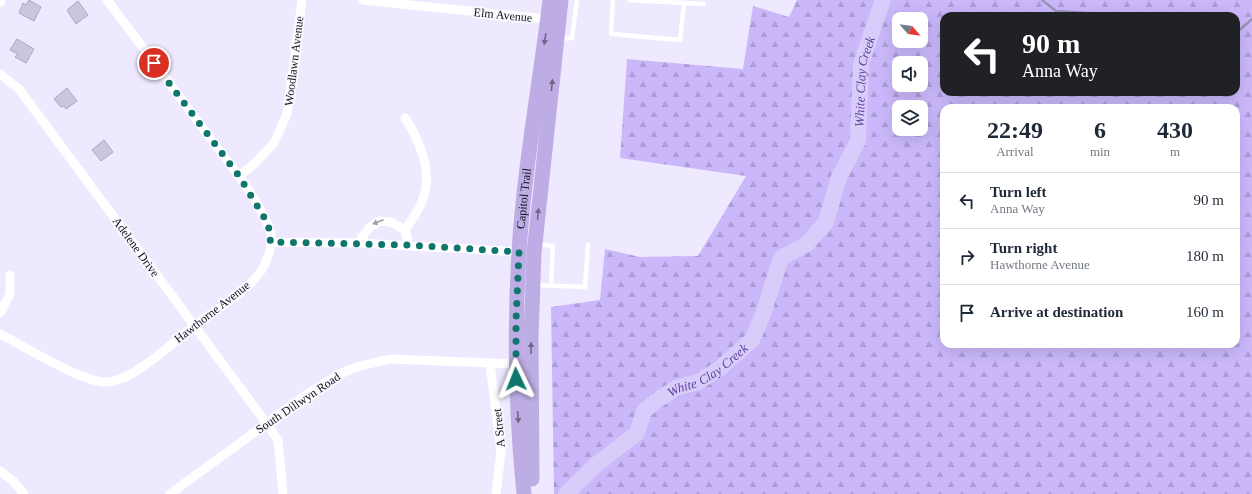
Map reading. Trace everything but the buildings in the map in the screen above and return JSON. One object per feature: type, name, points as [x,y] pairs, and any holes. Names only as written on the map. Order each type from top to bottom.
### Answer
[{"type":"main road","name":"Capitol Trail","points":[[534,494],[527,473],[516,364],[519,252],[529,154],[550,0]]},
{"type":"main road","name":"Capitol Trail","points":[[524,494],[527,473],[535,248],[561,0]]},
{"type":"street","name":"Hawthorne Avenue","points":[[0,334],[81,376],[106,382],[124,376],[152,360],[194,326],[244,290],[261,270],[269,252],[271,236],[267,222],[239,176],[107,0]]},
{"type":"street","name":"Woodlawn Avenue","points":[[239,176],[254,164],[274,143],[287,114],[302,0]]},
{"type":"street","name":"Elm Avenue","points":[[363,0],[547,19]]},
{"type":"street","name":"Adelene Drive","points":[[0,74],[19,89],[278,440],[283,494]]},
{"type":"street","points":[[404,118],[421,145],[424,156],[426,176],[420,205],[405,230]]},
{"type":"street","points":[[358,243],[368,228],[379,221],[391,222],[405,230],[409,245]]},
{"type":"street","points":[[270,242],[409,245],[519,252],[535,248]]},
{"type":"street","points":[[0,313],[10,294],[10,275]]},
{"type":"street","name":"South Dillwyn Road","points":[[170,494],[325,382],[357,367],[373,362],[407,359],[516,364]]},
{"type":"street","name":"A Street","points":[[490,363],[501,452],[496,494]]},
{"type":"street","points":[[0,471],[13,481],[24,494]]},
{"type":"lane","points":[[557,39],[572,38],[577,0]]},
{"type":"lane","points":[[612,0],[611,34],[680,40],[684,3]]},
{"type":"lane","points":[[629,0],[704,4]]},
{"type":"lane","points":[[533,285],[585,287],[588,245]]},
{"type":"lane","points":[[535,248],[553,246],[551,286]]},
{"type":"green space","points":[[797,0],[1252,0],[1252,494],[554,494],[551,307],[600,300],[605,249],[640,257],[698,256],[746,176],[620,158],[627,59],[743,69],[753,6],[789,17]]},
{"type":"waterway","name":"White Clay Creek","points":[[566,494],[597,464],[637,433],[644,411],[676,388],[698,382],[719,369],[752,340],[763,314],[781,258],[807,244],[826,222],[839,177],[858,141],[861,64],[883,0]]},
{"type":"waterway","points":[[1042,0],[1056,11],[1071,12]]},
{"type":"waterway","points":[[1240,30],[1252,19]]},
{"type":"route","points":[[154,63],[239,176],[267,222],[271,236],[270,242],[409,245],[519,252],[516,322],[516,379]]}]
